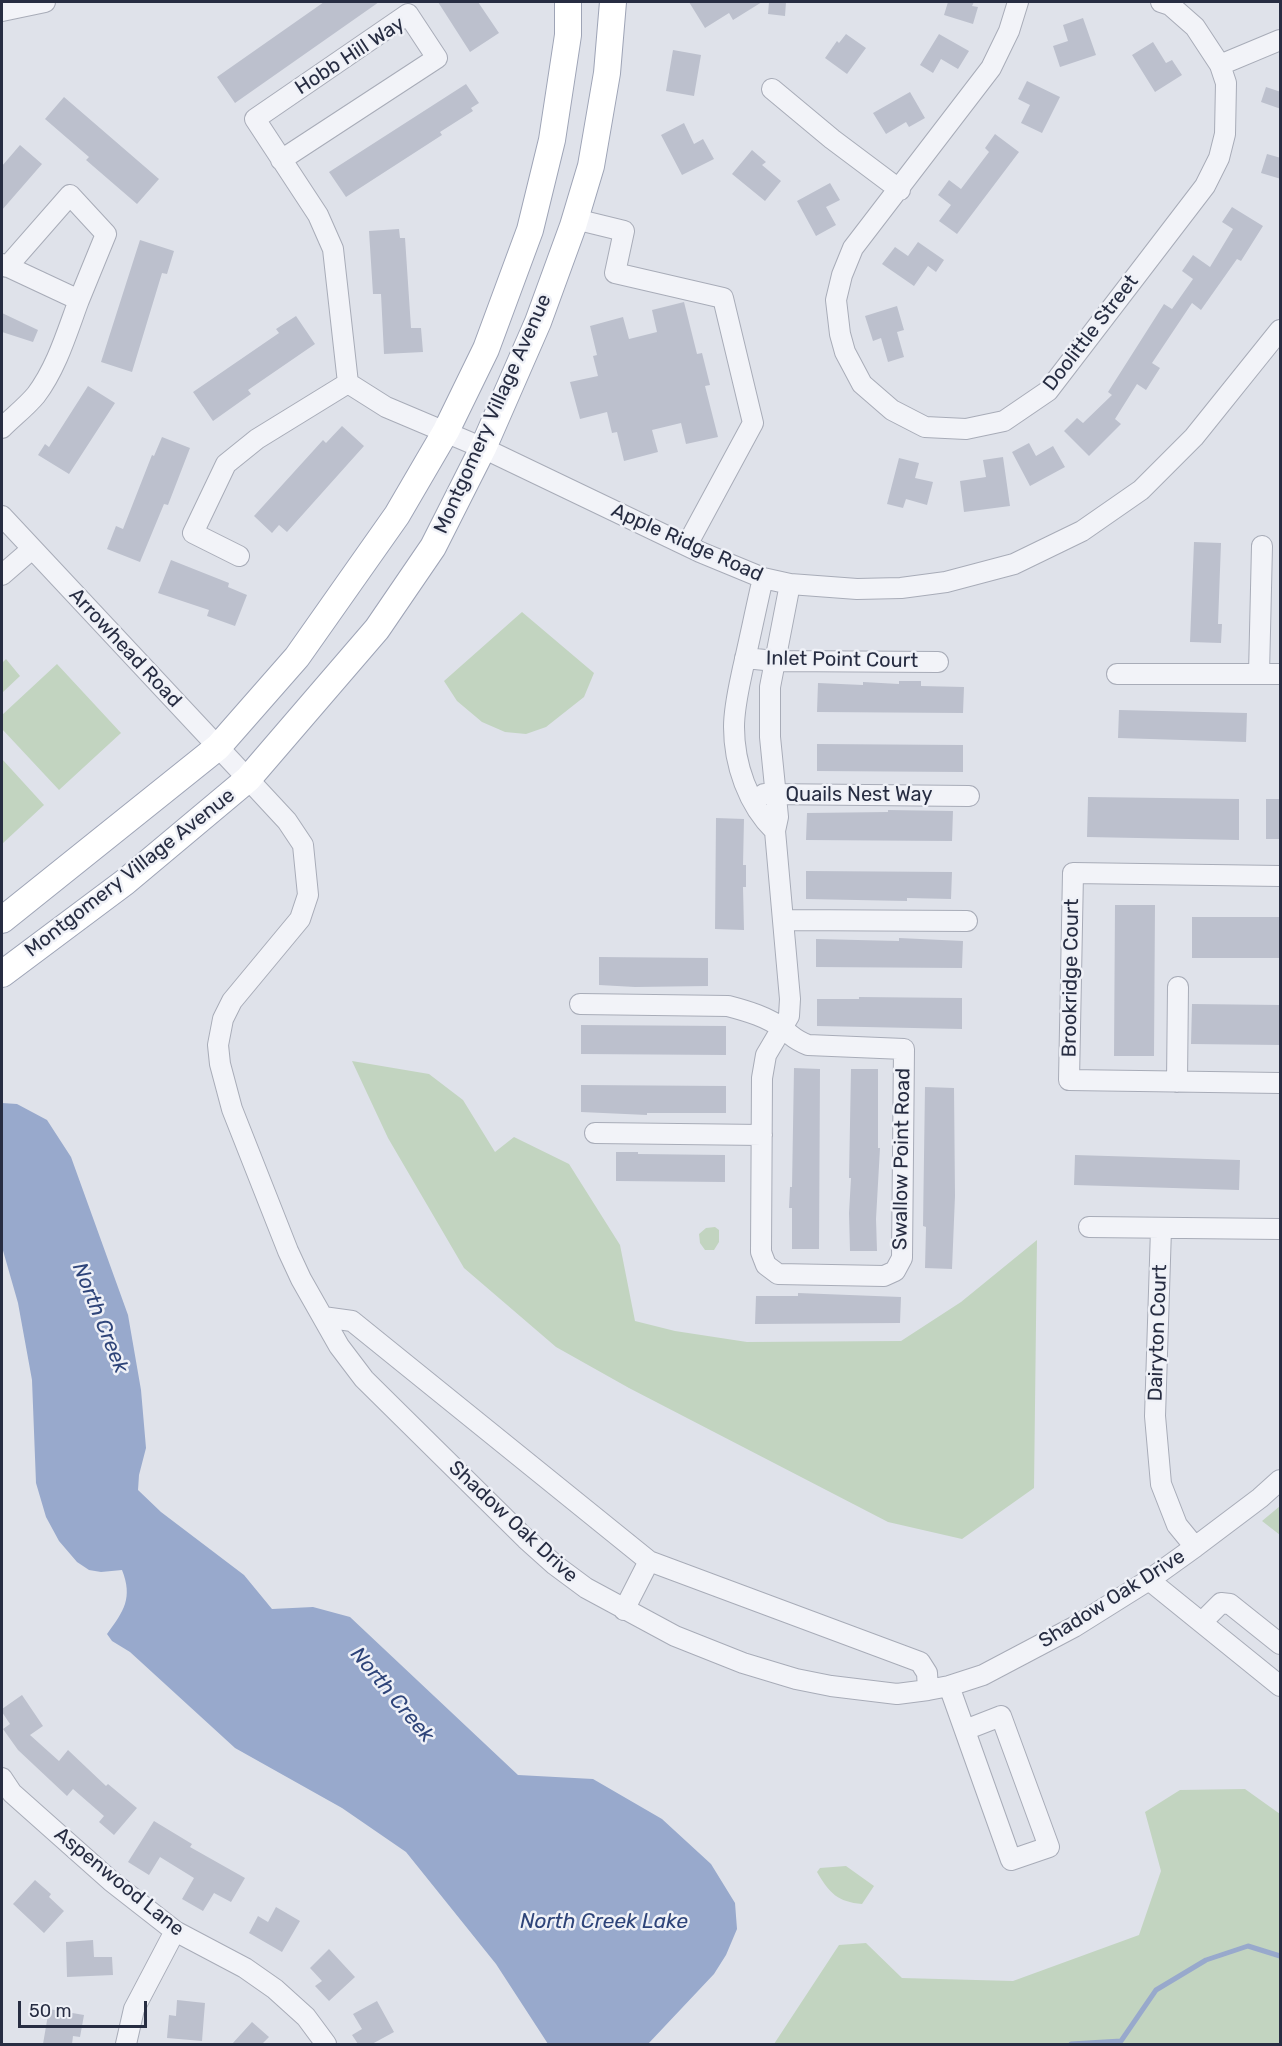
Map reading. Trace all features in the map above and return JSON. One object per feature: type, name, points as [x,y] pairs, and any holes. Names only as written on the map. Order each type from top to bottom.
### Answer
[{"type":"main road","name":"Montgomery Village Avenue","points":[[2,920],[218,747],[297,657],[397,515],[446,431],[486,349],[530,230],[552,140],[568,35],[568,2]]},
{"type":"main road","name":"Montgomery Village Avenue","points":[[2,974],[125,882],[248,779],[377,629],[433,547],[483,448],[538,322],[575,219],[591,166],[607,73],[613,2]]},
{"type":"street","points":[[2,11],[45,2]]},
{"type":"street","name":"Doolittle Street","points":[[1018,2],[1009,32],[991,68],[853,248],[842,275],[836,300],[844,352],[862,384],[892,411],[926,427],[966,429],[1004,421],[1048,391],[1205,186],[1219,158],[1225,134],[1226,83],[1220,65],[1195,27],[1170,5],[1161,2]]},
{"type":"street","name":"Hobb Hill Way","points":[[281,160],[437,58],[408,14],[255,119],[281,160],[318,215],[333,249],[348,382]]},
{"type":"street","points":[[1220,65],[1281,40]]},
{"type":"street","points":[[772,89],[832,139],[900,189]]},
{"type":"street","points":[[2,428],[34,396],[46,380],[58,356],[106,234],[70,195],[4,266],[79,300]]},
{"type":"street","points":[[575,219],[624,231],[615,273],[723,298],[753,423],[687,545]]},
{"type":"street","name":"Apple Ridge Road","points":[[446,431],[687,545],[763,578],[790,584],[857,589],[901,588],[946,582],[1014,564],[1082,531],[1141,490],[1194,437],[1281,330]]},
{"type":"street","points":[[239,556],[193,533],[226,464],[257,438],[348,382],[386,407],[446,431]]},
{"type":"street","name":"Arrowhead Road","points":[[2,516],[248,779]]},
{"type":"street","points":[[1259,674],[1262,546]]},
{"type":"street","points":[[2,575],[32,549]]},
{"type":"street","points":[[763,578],[734,726],[740,769],[749,794],[766,822],[775,831]]},
{"type":"street","name":"Swallow Point Road","points":[[783,1028],[794,1039],[808,1045],[904,1049],[902,1258],[895,1271],[884,1276],[778,1274],[766,1265],[761,1252],[762,1078],[766,1055],[789,1016],[790,999],[775,831],[778,817],[769,714],[770,687],[790,584]]},
{"type":"street","name":"Inlet Point Court","points":[[746,658],[775,661],[938,662]]},
{"type":"street","points":[[1117,674],[1281,674]]},
{"type":"street","name":"Shadow Oak Drive","points":[[248,779],[287,821],[303,845],[308,895],[300,919],[232,1001],[223,1019],[218,1046],[232,1109],[288,1251],[339,1346],[364,1379],[518,1531],[555,1565],[586,1588],[675,1636],[743,1663],[796,1679],[897,1694],[928,1690],[983,1675],[1074,1627],[1149,1580],[1260,1498],[1281,1479]]},
{"type":"street","name":"Quails Nest Way","points":[[749,794],[969,796]]},
{"type":"street","name":"Brookridge Court","points":[[1281,876],[1073,873],[1069,1080],[1281,1083]]},
{"type":"street","points":[[784,920],[967,921]]},
{"type":"street","points":[[1177,1082],[1178,987]]},
{"type":"street","points":[[580,1004],[728,1006],[751,1012],[783,1028]]},
{"type":"street","points":[[595,1133],[762,1135]]},
{"type":"street","points":[[1089,1227],[1281,1229]]},
{"type":"street","name":"Dairyton Court","points":[[1161,1229],[1155,1416],[1161,1484],[1177,1525],[1195,1547]]},
{"type":"street","points":[[322,1317],[352,1321],[649,1561],[920,1662],[927,1673],[928,1690]]},
{"type":"street","points":[[624,1610],[649,1561]]},
{"type":"street","points":[[1149,1580],[1280,1685]]},
{"type":"street","points":[[1202,1622],[1221,1603],[1230,1604],[1281,1644]]},
{"type":"street","points":[[949,1686],[1011,1860],[1049,1847],[1001,1716],[965,1730]]},
{"type":"street","name":"Aspenwood Lane","points":[[2,1778],[12,1793],[103,1873],[175,1931],[245,1968],[275,1989],[306,2017],[326,2044]]},
{"type":"street","points":[[126,2044],[134,2009],[175,1931]]},
{"type":"green space","points":[[522,612],[594,673],[584,697],[546,727],[526,734],[505,732],[482,722],[457,701],[444,681]]},
{"type":"green space","points":[[6,659],[20,676],[2,693],[2,663]]},
{"type":"green space","points":[[57,664],[121,733],[59,790],[2,729],[2,715]]},
{"type":"green space","points":[[2,759],[44,805],[2,844]]},
{"type":"green space","points":[[352,1061],[429,1074],[463,1100],[495,1152],[514,1137],[569,1164],[620,1245],[635,1321],[675,1331],[747,1342],[901,1341],[961,1302],[1037,1240],[1034,1488],[962,1539],[888,1522],[629,1388],[556,1347],[464,1268],[388,1138]]},
{"type":"green space","points":[[715,1227],[719,1230],[719,1242],[714,1250],[705,1250],[700,1243],[699,1234],[706,1228]]},
{"type":"green space","points":[[1280,1506],[1280,1535],[1262,1521]]},
{"type":"green space","points":[[1245,1789],[1280,1814],[1280,2044],[774,2044],[839,1945],[866,1943],[902,1978],[1013,1981],[1139,1935],[1161,1871],[1145,1812],[1180,1790]]},
{"type":"green space","points":[[846,1866],[874,1886],[862,1904],[840,1899],[830,1891],[817,1872],[820,1868]]},
{"type":"water","name":"North Creek Lake","points":[[2,1103],[17,1104],[47,1120],[71,1157],[128,1315],[141,1390],[146,1448],[139,1475],[138,1490],[161,1512],[244,1575],[272,1609],[313,1607],[350,1617],[518,1775],[593,1779],[662,1819],[711,1864],[735,1903],[737,1929],[726,1955],[714,1974],[648,2044],[548,2044],[496,1964],[406,1852],[342,1808],[235,1748],[130,1652],[112,1641],[107,1634],[122,1611],[127,1596],[122,1570],[101,1572],[89,1570],[77,1562],[59,1541],[46,1517],[36,1483],[32,1380],[18,1303],[2,1247]]},
{"type":"building","points":[[324,2],[379,2],[235,103],[217,77]]},
{"type":"building","points":[[438,2],[478,2],[499,33],[470,52]]},
{"type":"building","points":[[689,2],[762,2],[733,20],[729,13],[705,28]]},
{"type":"building","points":[[769,2],[786,2],[785,16],[768,14]]},
{"type":"building","points":[[948,2],[974,2],[972,6],[978,7],[973,24],[944,15]]},
{"type":"building","points":[[1083,18],[1096,55],[1060,67],[1053,46],[1068,41],[1063,25]]},
{"type":"building","points":[[846,34],[866,48],[847,74],[825,58],[837,41],[839,43]]},
{"type":"building","points":[[939,34],[969,51],[958,69],[941,59],[933,73],[920,65]]},
{"type":"building","points":[[1153,42],[1166,63],[1172,60],[1182,75],[1155,92],[1132,55]]},
{"type":"building","points":[[673,50],[701,55],[694,96],[666,91]]},
{"type":"building","points":[[1027,81],[1060,97],[1042,133],[1021,123],[1030,105],[1018,99]]},
{"type":"building","points":[[466,84],[479,103],[471,108],[473,111],[440,132],[442,135],[346,197],[329,172]]},
{"type":"building","points":[[1266,87],[1281,92],[1281,109],[1261,102]]},
{"type":"building","points":[[910,92],[925,118],[909,127],[906,122],[886,134],[873,113]]},
{"type":"building","points":[[64,97],[159,179],[137,204],[86,160],[89,157],[45,119]]},
{"type":"building","points":[[684,123],[694,144],[703,139],[714,159],[682,175],[661,135]]},
{"type":"building","points":[[995,134],[1019,152],[957,234],[939,221],[951,205],[938,195],[949,180],[961,189],[989,152],[985,148]]},
{"type":"building","points":[[20,145],[42,164],[2,210],[2,166]]},
{"type":"building","points":[[752,150],[766,162],[762,165],[781,181],[765,201],[732,174]]},
{"type":"building","points":[[1267,154],[1281,158],[1281,179],[1261,173]]},
{"type":"building","points":[[830,183],[840,200],[826,207],[836,225],[816,236],[797,201]]},
{"type":"building","points":[[1232,207],[1263,226],[1241,261],[1237,259],[1201,310],[1192,303],[1152,363],[1160,368],[1146,390],[1137,384],[1115,419],[1121,424],[1089,456],[1064,431],[1077,418],[1083,423],[1112,395],[1108,392],[1164,304],[1172,309],[1193,279],[1182,271],[1193,255],[1210,267],[1233,229],[1222,222]]},
{"type":"building","points":[[399,229],[400,238],[405,238],[411,328],[421,328],[423,352],[384,354],[381,294],[373,294],[369,231]]},
{"type":"building","points":[[140,240],[174,251],[167,274],[162,273],[132,372],[101,362]]},
{"type":"building","points":[[918,242],[944,260],[936,272],[928,266],[914,286],[882,264],[895,247],[908,256]]},
{"type":"building","points":[[684,302],[697,354],[702,353],[710,385],[705,386],[718,437],[686,444],[681,423],[652,430],[658,452],[624,461],[617,432],[612,433],[607,412],[580,419],[570,382],[598,376],[593,356],[597,355],[590,326],[623,317],[629,339],[657,332],[652,310]]},
{"type":"building","points":[[897,306],[904,330],[897,332],[904,357],[888,362],[881,338],[873,341],[865,316]]},
{"type":"building","points":[[2,313],[38,330],[33,342],[2,332]]},
{"type":"building","points":[[296,316],[315,344],[248,390],[251,394],[213,421],[193,392],[279,333],[276,329]]},
{"type":"building","points":[[88,386],[115,403],[69,474],[38,455],[45,444],[49,447]]},
{"type":"building","points":[[342,426],[364,446],[287,532],[279,525],[272,533],[254,516],[323,440],[326,443]]},
{"type":"building","points":[[162,437],[190,448],[168,505],[164,504],[140,562],[107,549],[116,526],[123,529],[152,455],[154,456]]},
{"type":"building","points":[[1029,443],[1036,456],[1053,446],[1065,467],[1030,486],[1012,452]]},
{"type":"building","points":[[1003,457],[1010,506],[964,512],[960,481],[986,477],[983,460]]},
{"type":"building","points":[[899,458],[919,463],[915,478],[933,482],[927,505],[906,499],[903,508],[887,504]]},
{"type":"building","points":[[1194,542],[1221,543],[1218,624],[1222,624],[1221,643],[1190,642]]},
{"type":"building","points":[[171,560],[229,583],[228,587],[247,595],[235,626],[207,616],[209,610],[158,593]]},
{"type":"building","points":[[899,681],[921,681],[921,686],[964,687],[963,713],[817,712],[818,683],[863,685],[863,682],[899,684]]},
{"type":"building","points":[[1119,710],[1247,713],[1246,742],[1118,738]]},
{"type":"building","points":[[817,744],[963,745],[963,772],[817,771]]},
{"type":"building","points":[[1088,797],[1239,799],[1239,840],[1087,837]]},
{"type":"building","points":[[1266,799],[1281,799],[1281,839],[1266,839]]},
{"type":"building","points":[[888,810],[953,811],[952,841],[806,840],[807,813],[888,812]]},
{"type":"building","points":[[716,818],[744,819],[743,865],[746,865],[746,887],[743,887],[744,930],[715,929]]},
{"type":"building","points":[[806,871],[952,872],[951,899],[907,898],[907,901],[806,899]]},
{"type":"building","points":[[1115,905],[1155,905],[1154,1056],[1114,1056]]},
{"type":"building","points":[[1192,917],[1281,917],[1281,958],[1192,958]]},
{"type":"building","points":[[899,938],[963,941],[962,968],[816,967],[816,939],[899,941]]},
{"type":"building","points":[[599,957],[708,958],[708,986],[599,985]]},
{"type":"building","points":[[859,997],[962,998],[962,1029],[817,1026],[817,999],[859,999]]},
{"type":"building","points":[[1192,1004],[1281,1005],[1281,1045],[1191,1044]]},
{"type":"building","points":[[581,1025],[726,1026],[726,1055],[581,1054]]},
{"type":"building","points":[[794,1068],[820,1069],[819,1249],[792,1249],[792,1208],[789,1208],[790,1187],[792,1187]]},
{"type":"building","points":[[851,1069],[878,1069],[878,1148],[880,1148],[876,1219],[877,1251],[850,1251]]},
{"type":"building","points":[[581,1085],[726,1086],[726,1113],[647,1113],[647,1115],[581,1112]]},
{"type":"building","points":[[925,1087],[954,1088],[955,1196],[952,1269],[925,1268],[926,1227],[923,1226]]},
{"type":"building","points":[[616,1152],[725,1155],[725,1182],[616,1181]]},
{"type":"building","points":[[1075,1155],[1240,1160],[1239,1190],[1074,1185]]},
{"type":"building","points":[[798,1293],[901,1297],[900,1323],[755,1324],[756,1296],[798,1296]]},
{"type":"building","points":[[22,1695],[43,1726],[30,1735],[59,1761],[68,1750],[106,1786],[108,1784],[137,1808],[114,1835],[99,1822],[104,1816],[73,1789],[67,1796],[18,1750],[3,1729],[10,1724],[2,1709]]},
{"type":"building","points":[[154,1821],[192,1844],[190,1847],[245,1878],[231,1902],[214,1893],[203,1911],[182,1899],[194,1878],[160,1857],[149,1875],[128,1862]]},
{"type":"building","points":[[35,1880],[51,1894],[49,1897],[64,1911],[44,1933],[13,1904]]},
{"type":"building","points":[[276,1907],[300,1921],[282,1952],[249,1933],[258,1916],[268,1922]]},
{"type":"building","points":[[93,1940],[94,1957],[112,1957],[113,1975],[67,1977],[66,1942]]},
{"type":"building","points":[[329,1949],[355,1977],[329,2001],[315,1986],[322,1981],[310,1968]]},
{"type":"building","points":[[177,2000],[205,2003],[202,2041],[167,2038],[169,2015],[176,2016]]},
{"type":"building","points":[[377,2001],[394,2032],[372,2044],[358,2044],[352,2035],[362,2029],[353,2014]]},
{"type":"building","points":[[49,2009],[84,2015],[80,2037],[73,2036],[72,2044],[43,2044]]},
{"type":"building","points":[[252,2022],[269,2037],[262,2044],[232,2044]]},
{"type":"waterway","name":"North Creek","points":[[1071,2044],[1121,2041],[1156,1990],[1206,1960],[1248,1946],[1280,1956]]}]
